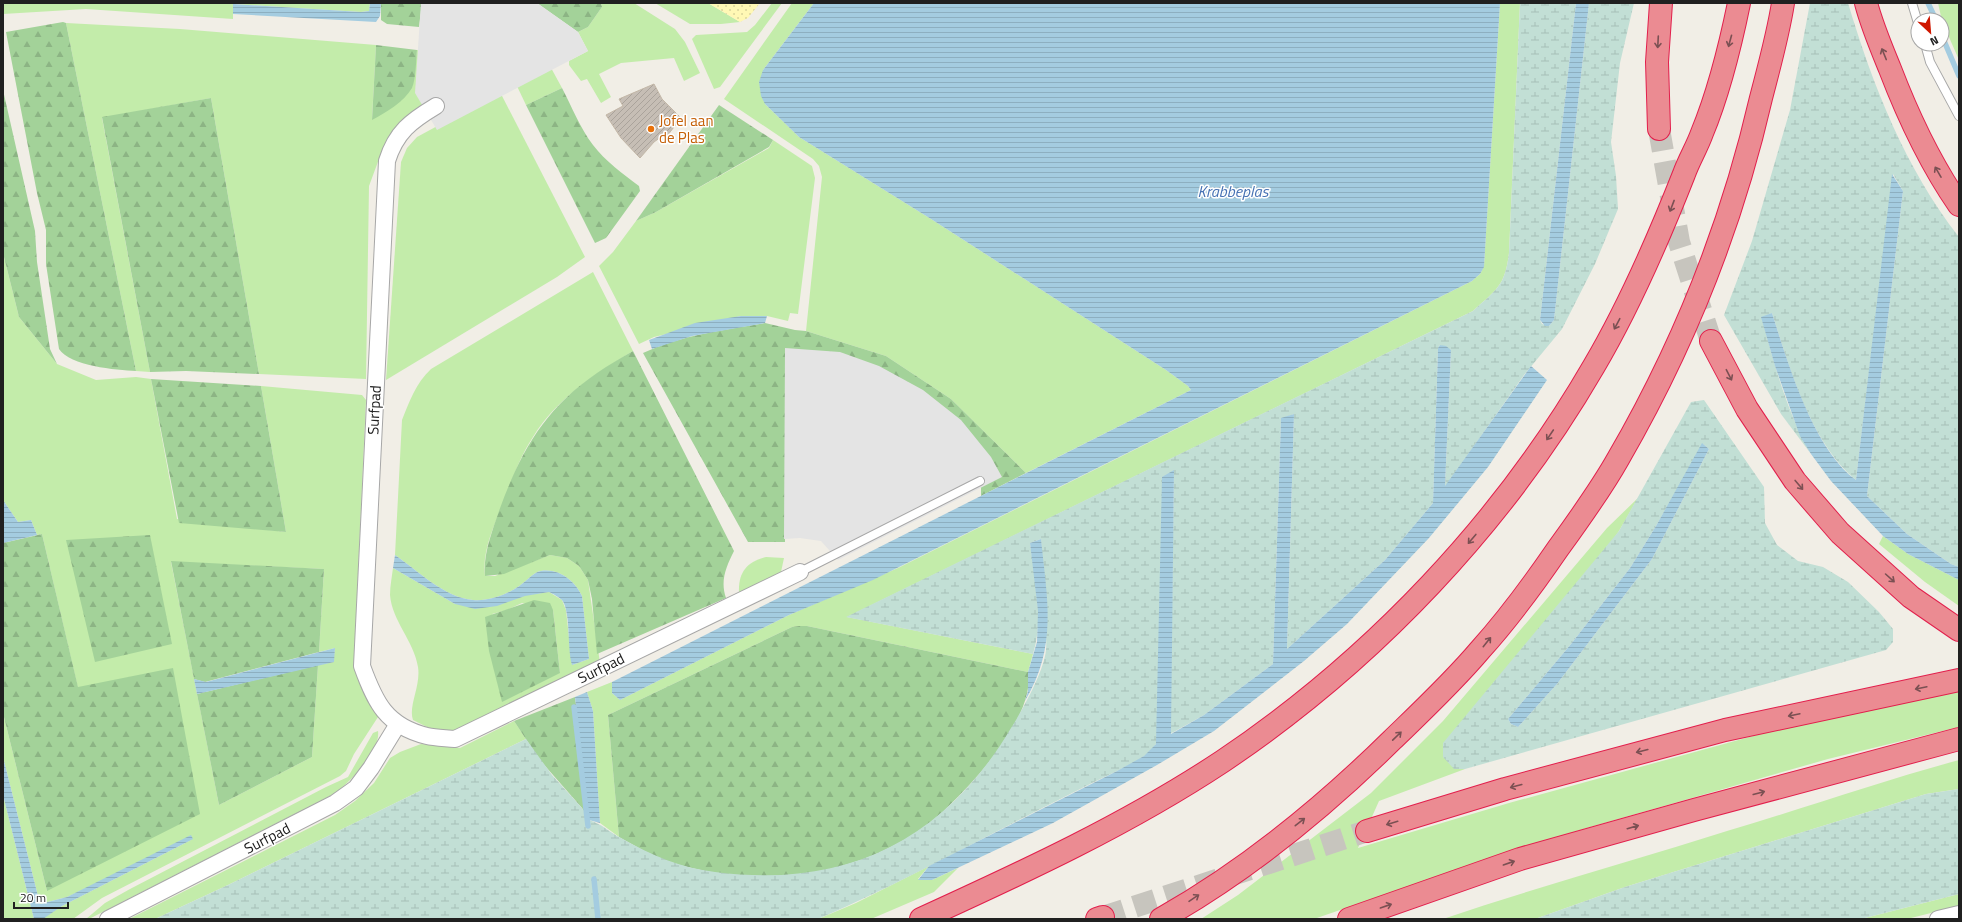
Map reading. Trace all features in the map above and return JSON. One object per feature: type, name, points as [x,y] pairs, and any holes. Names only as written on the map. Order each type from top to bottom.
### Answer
[{"type":"highway","points":[[1659,129],[1657,62],[1661,3]]},
{"type":"highway","points":[[921,919],[1084,842],[1146,808],[1222,762],[1272,726],[1350,662],[1399,617],[1459,553],[1539,451],[1593,368],[1628,304],[1667,218],[1702,132],[1717,88],[1739,3]]},
{"type":"highway","points":[[1161,919],[1239,869],[1338,792],[1372,760],[1419,715],[1480,650],[1523,599],[1581,517],[1617,461],[1647,406],[1684,330],[1709,269],[1744,167],[1783,3]]},
{"type":"highway","points":[[1866,3],[1871,22],[1902,100],[1923,145],[1959,205]]},
{"type":"highway","points":[[1712,341],[1746,409],[1795,481],[1840,533],[1911,597],[1959,630]]},
{"type":"highway","points":[[1367,831],[1505,789],[1717,732],[1959,680]]},
{"type":"highway","points":[[1349,919],[1520,859],[1694,810],[1959,739]]},
{"type":"street","name":"Surfpad","points":[[436,106],[402,130],[392,145],[387,161],[362,666],[372,692],[382,709],[398,724],[426,736],[455,739],[800,572]]},
{"type":"street","name":"Surfpad","points":[[108,919],[336,803],[356,788],[371,768],[398,724]]},
{"type":"street","points":[[1938,919],[1959,914]]},
{"type":"lane","points":[[1927,52],[1930,62],[1959,116]]},
{"type":"lane","points":[[800,572],[980,481]]},
{"type":"green space","points":[[3,3],[370,3],[369,11],[361,12],[233,4],[233,19],[86,9],[3,14]]},
{"type":"green space","points":[[381,3],[422,3],[419,27],[387,24],[381,20]]},
{"type":"green space","points":[[537,3],[601,3],[602,7],[588,27],[578,32]]},
{"type":"green space","points":[[601,3],[634,3],[675,29],[685,42],[700,73],[684,81],[674,58],[621,63],[599,74],[611,97],[601,103],[587,79],[581,81],[569,65],[569,61],[588,51],[578,32],[588,27],[602,7]]},
{"type":"green space","points":[[655,3],[708,3],[740,22],[721,24],[690,24]]},
{"type":"green space","points":[[772,3],[782,3],[720,87],[714,89],[692,39],[696,35],[747,32],[755,25]]},
{"type":"green space","points":[[792,3],[814,3],[763,70],[765,104],[799,137],[931,219],[1166,370],[1188,386],[1191,390],[1026,473],[951,399],[886,356],[806,331],[822,177],[819,166],[813,159],[724,99]]},
{"type":"green space","points":[[1500,3],[1520,3],[1509,253],[1505,273],[1494,292],[1473,311],[847,617],[1033,654],[1028,672],[807,626],[792,627],[608,715],[619,837],[600,823],[593,711],[587,692],[612,682],[612,693],[620,700],[789,615],[898,568],[1472,281],[1480,274],[1484,266]]},
{"type":"green space","points":[[1520,3],[1576,3],[1540,320],[1542,324],[1549,326],[1554,320],[1589,3],[1634,3],[1620,63],[1611,142],[1616,176],[1618,209],[1595,264],[1562,329],[1524,375],[1445,487],[1451,350],[1440,345],[1438,348],[1433,503],[1385,560],[1287,649],[1294,414],[1281,419],[1273,664],[1204,715],[1170,734],[1174,471],[1163,477],[1158,739],[1156,745],[1147,754],[894,884],[818,919],[155,919],[228,885],[526,739],[552,775],[582,808],[589,820],[617,836],[666,860],[702,870],[762,875],[807,873],[848,864],[887,849],[922,828],[955,801],[984,767],[1016,720],[1037,679],[1046,650],[1041,539],[1030,543],[1038,598],[1038,627],[1033,654],[846,617],[1473,311],[1494,292],[1505,273],[1509,253]]},
{"type":"green space","points":[[1810,3],[1848,3],[1868,65],[1907,155],[1922,183],[1959,237],[1959,567],[1951,564],[1907,534],[1867,496],[1903,191],[1893,174],[1856,480],[1840,464],[1826,446],[1814,425],[1794,380],[1772,313],[1762,318],[1771,353],[1788,405],[1802,438],[1811,454],[1781,414],[1724,315],[1752,241],[1790,110]]},
{"type":"green space","points":[[1938,3],[1959,3],[1959,60],[1950,39],[1950,12],[1940,12]]},
{"type":"green space","points":[[63,22],[66,23],[136,371],[117,370],[83,363],[65,355],[59,349],[46,264],[46,230],[37,193],[6,32]]},
{"type":"green space","points":[[66,23],[180,29],[376,45],[372,119],[412,87],[417,50],[431,51],[425,104],[395,130],[379,159],[369,186],[366,379],[259,374],[211,98],[102,118],[150,372],[136,371]]},
{"type":"green space","points":[[376,45],[417,50],[415,75],[412,88],[409,93],[399,102],[372,120]]},
{"type":"green space","points":[[550,66],[562,88],[526,105],[516,84]]},
{"type":"green space","points":[[562,88],[580,125],[593,145],[609,162],[639,186],[640,191],[606,238],[595,243],[526,105]]},
{"type":"green space","points":[[3,90],[35,231],[37,262],[50,349],[57,364],[19,317],[3,253]]},
{"type":"green space","points":[[500,92],[585,257],[557,277],[386,380],[401,162],[407,148],[417,137]]},
{"type":"green space","points":[[211,98],[259,374],[186,371],[150,372],[102,117]]},
{"type":"green space","points":[[719,105],[773,140],[769,147],[656,212],[636,221]]},
{"type":"green space","points":[[773,140],[812,166],[815,178],[798,314],[790,313],[788,321],[767,316],[741,316],[654,337],[639,344],[599,266],[613,252],[636,221],[656,212],[769,148]]},
{"type":"green space","points":[[3,253],[19,317],[57,364],[96,380],[136,377],[151,379],[177,519],[286,532],[261,386],[362,395],[366,400],[354,660],[358,675],[378,717],[354,754],[346,771],[340,776],[102,898],[73,919],[43,918],[62,906],[193,839],[67,897],[40,904],[3,757],[3,713],[47,891],[78,688],[42,534],[37,535],[31,520],[18,522],[3,500]],"holes":[[[171,562],[324,569],[319,652],[335,648],[333,662],[318,665],[312,757],[219,805]]]},
{"type":"green space","points":[[593,272],[633,351],[591,378],[565,399],[553,410],[533,437],[516,471],[492,531],[484,567],[485,576],[495,576],[550,555],[567,558],[579,566],[588,580],[600,663],[468,729],[437,732],[413,720],[412,708],[418,681],[418,667],[412,648],[395,614],[392,604],[390,592],[393,568],[455,604],[549,592],[562,600],[566,610],[572,665],[589,659],[582,596],[575,585],[566,577],[554,572],[541,571],[507,593],[489,599],[473,600],[463,598],[442,589],[395,555],[402,420],[417,387],[431,369]],"holes":[[[522,603],[553,610],[560,673],[492,614],[507,610]]]},
{"type":"green space","points":[[765,323],[806,331],[886,356],[951,399],[1026,473],[981,496],[981,473],[785,524],[785,542],[748,542],[643,353],[687,337]]},
{"type":"green space","points":[[633,351],[734,551],[725,574],[724,592],[726,598],[597,654],[592,599],[588,580],[579,566],[567,558],[550,555],[504,574],[485,576],[485,560],[491,535],[507,490],[525,451],[548,417],[578,387],[606,367]]},
{"type":"green space","points":[[151,379],[261,386],[286,532],[179,523]]},
{"type":"green space","points":[[1704,400],[1764,487],[1765,523],[1777,545],[1798,561],[1823,567],[1848,582],[1879,612],[1893,629],[1893,642],[1886,650],[1465,769],[1454,769],[1443,757],[1443,743],[1619,531],[1691,402]],"holes":[[[1703,444],[1709,449],[1652,559],[1557,684],[1518,727],[1511,724],[1508,719],[1571,644],[1630,568]]]},
{"type":"green space","points":[[1638,498],[1619,531],[1454,769],[1465,769],[1379,801],[1358,848],[1509,803],[1764,733],[1959,689],[1959,727],[1828,759],[1580,830],[1479,862],[1314,919],[1201,919],[1238,895],[1371,793],[1443,721],[1607,528]]},
{"type":"green space","points":[[42,534],[78,687],[173,668],[200,814],[47,891],[3,713],[3,543]]},
{"type":"green space","points":[[150,535],[172,644],[95,662],[66,540]]},
{"type":"green space","points":[[1883,536],[1908,554],[1959,580],[1959,606],[1925,582],[1879,544]]},
{"type":"green space","points":[[766,557],[784,558],[781,572],[770,579],[739,593],[740,579],[745,569],[759,559]]},
{"type":"green space","points":[[171,561],[324,569],[319,652],[205,682],[194,679]]},
{"type":"green space","points":[[534,600],[550,603],[553,610],[560,673],[502,702],[489,651],[485,617]]},
{"type":"green space","points":[[807,626],[1028,672],[1028,688],[1020,714],[1008,735],[980,773],[969,786],[931,822],[902,841],[872,856],[839,867],[806,874],[772,876],[737,875],[703,871],[663,860],[619,837],[608,715],[792,627]]},
{"type":"green space","points":[[318,665],[312,757],[219,805],[197,694]]},
{"type":"green space","points":[[575,697],[589,820],[582,808],[539,759],[514,721]]},
{"type":"green space","points":[[514,721],[526,739],[228,885],[155,919],[129,919],[335,815],[355,801],[374,783],[390,758],[400,752],[421,744],[460,748]]},
{"type":"green space","points":[[378,731],[378,739],[363,766],[334,794],[89,919],[86,919],[105,903],[130,889],[348,777],[373,733]]},
{"type":"green space","points":[[1959,760],[1959,789],[1926,794],[1625,887],[1535,919],[1443,919],[1514,896]]},
{"type":"green space","points":[[1959,789],[1959,894],[1861,919],[1535,919],[1625,887],[1926,794]]},
{"type":"green space","points":[[3,795],[34,919],[4,919]]},
{"type":"green space","points":[[929,866],[918,879],[932,880],[958,868],[934,892],[871,919],[818,919],[856,903]]},
{"type":"green space","points":[[1959,894],[1959,906],[1907,919],[1861,919]]},
{"type":"sand","points":[[708,3],[760,3],[748,18],[740,22]]},
{"type":"shaded area","points":[[421,3],[537,3],[578,32],[588,51],[437,130],[415,93]]},
{"type":"shaded area","points":[[785,348],[840,352],[879,366],[923,390],[961,420],[991,457],[1002,477],[838,560],[821,541],[800,538],[784,539]]},
{"type":"water","points":[[370,3],[381,3],[380,16],[376,22],[233,14],[233,4],[361,12],[369,11]]},
{"type":"water","name":"Krabbeplas","points":[[814,3],[1500,3],[1484,267],[1480,274],[1472,281],[873,580],[789,615],[620,700],[612,693],[612,682],[1191,390],[1188,386],[1166,370],[931,219],[799,137],[765,104],[761,96],[759,82],[763,70]]},
{"type":"water","points":[[1576,3],[1589,3],[1554,320],[1549,326],[1545,326],[1540,320]]},
{"type":"water","points":[[1892,174],[1903,191],[1867,496],[1907,534],[1951,564],[1959,567],[1959,580],[1908,554],[1883,536],[1831,481],[1800,436],[1775,366],[1761,317],[1772,313],[1794,380],[1815,427],[1827,448],[1841,466],[1856,480]]},
{"type":"water","points":[[741,316],[767,316],[765,323],[692,336],[652,349],[649,340],[695,323]]},
{"type":"water","points":[[1440,345],[1446,346],[1451,350],[1445,486],[1531,366],[1547,380],[1488,467],[1429,538],[1347,624],[1304,661],[1214,731],[1157,765],[1053,823],[932,880],[918,880],[929,866],[1117,771],[1144,756],[1156,744],[1162,477],[1174,470],[1171,734],[1204,715],[1273,664],[1281,418],[1294,414],[1287,649],[1385,560],[1433,503],[1438,348]]},
{"type":"water","points":[[1702,443],[1709,449],[1652,559],[1557,684],[1518,727],[1511,724],[1508,719],[1571,644],[1630,568],[1656,526]]},
{"type":"water","points":[[3,500],[18,522],[31,520],[37,535],[3,543]]},
{"type":"water","points":[[1041,539],[1046,582],[1048,622],[1042,661],[1035,681],[1025,701],[1028,691],[1028,672],[1037,642],[1038,611],[1030,543]]},
{"type":"water","points":[[395,555],[442,589],[463,598],[473,600],[489,599],[507,593],[541,571],[554,572],[566,577],[575,585],[582,596],[589,659],[572,665],[565,606],[562,600],[549,592],[525,596],[497,606],[475,609],[455,604],[393,568]]},
{"type":"water","points":[[335,648],[334,662],[197,694],[194,679],[206,682]]},
{"type":"water","points":[[587,692],[593,711],[600,823],[589,820],[575,697]]},
{"type":"water","points":[[3,757],[40,904],[67,897],[191,835],[193,839],[62,906],[43,919],[34,919],[3,795]]},
{"type":"building","points":[[654,84],[662,99],[681,118],[667,136],[665,134],[654,142],[640,158],[621,138],[606,115],[623,106],[619,99]]},
{"type":"waterway","points":[[1928,3],[1932,12]]},
{"type":"waterway","points":[[1949,52],[1959,76]]},
{"type":"waterway","points":[[574,707],[588,826]]},
{"type":"waterway","points":[[594,879],[598,919]]},
{"type":"tunnel","points":[[1659,129],[1679,242],[1711,341]]},
{"type":"tunnel","points":[[1103,917],[1367,831]]},
{"type":"place","name":"Jofel aan de Plas","points":[[651,129]]}]
